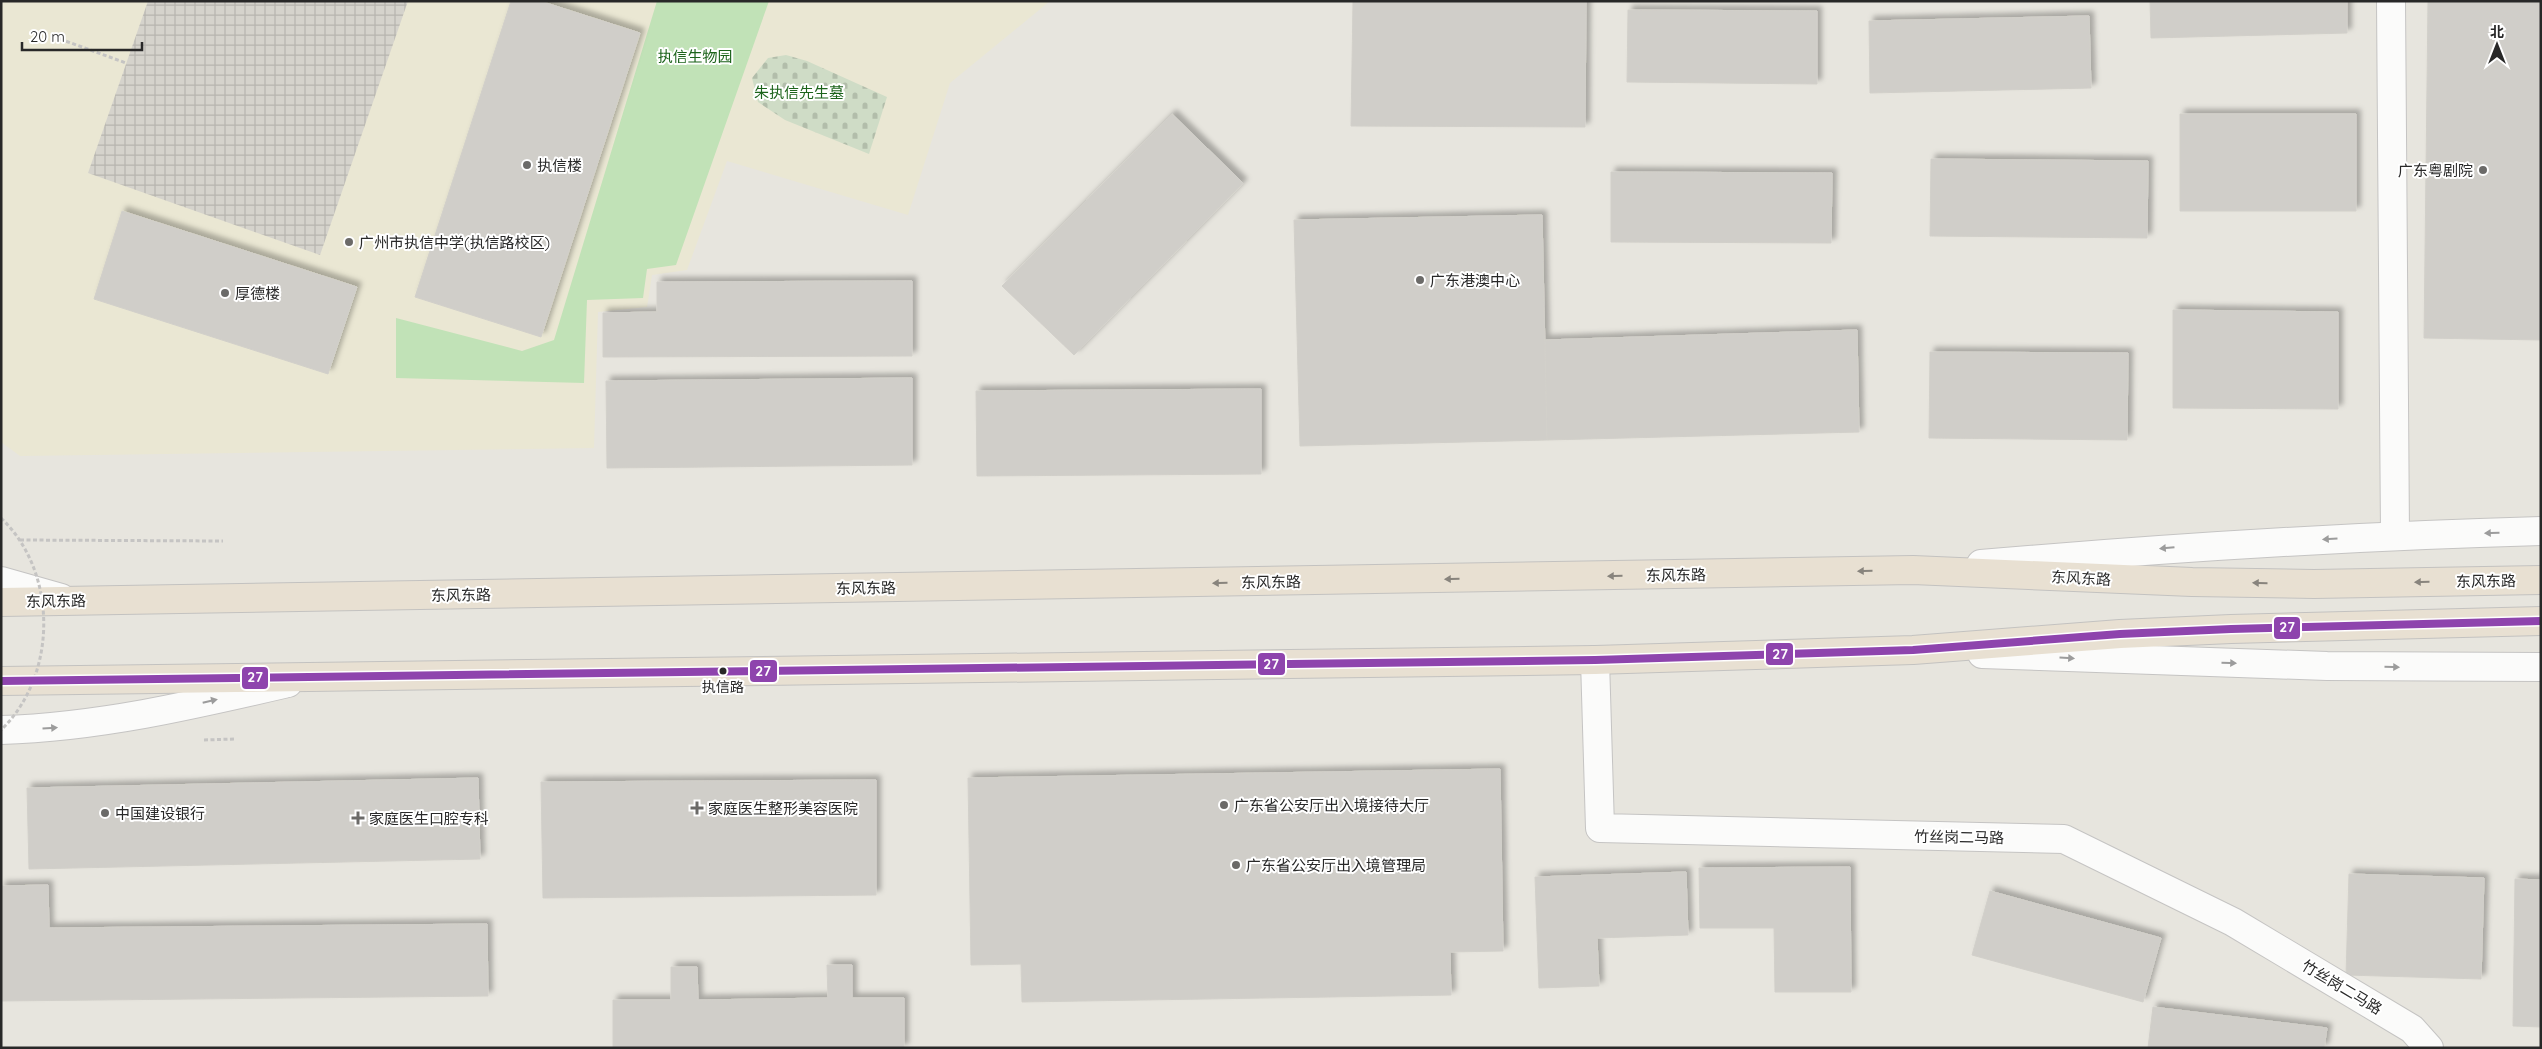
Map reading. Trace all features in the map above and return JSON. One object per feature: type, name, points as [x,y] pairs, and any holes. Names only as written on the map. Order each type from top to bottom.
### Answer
[{"type":"highway","name":"东风东路","points":[[1,602],[1913,570],[2192,582],[2314,584],[2541,580]]},
{"type":"highway","points":[[1,681],[1595,660],[1913,650],[2120,634],[2541,621]]},
{"type":"street","points":[[2391,1],[2395,535]]},
{"type":"street","points":[[1913,570],[2183,547],[2395,535],[2541,531]]},
{"type":"street","points":[[1,581],[70,601]]},
{"type":"street","points":[[1913,650],[2119,660],[2327,666],[2541,667]]},
{"type":"street","name":"竹丝岗二马路","points":[[1595,660],[1600,828],[2064,839],[2233,922],[2412,1029],[2429,1048]]},
{"type":"street","points":[[1,730],[51,728],[112,720],[205,702],[315,676]]},
{"type":"path","points":[[60,39],[126,62]]},
{"type":"path","points":[[1,518],[20,540],[38,580],[43,604],[44,631],[42,651],[29,690],[18,710],[1,730]]},
{"type":"path","points":[[20,540],[223,541]]},
{"type":"shaded area","name":"广州市执信中学(执信路校区)","points":[[1,1],[1050,1],[950,83],[908,215],[727,161],[687,270],[652,275],[647,307],[598,312],[594,448],[20,456],[1,442]]},
{"type":"shaded area","points":[[148,1],[408,1],[320,255],[88,173]]},
{"type":"green space","name":"执信生物园","points":[[657,1],[769,1],[676,265],[647,269],[643,298],[587,300],[584,383],[396,378],[396,318],[522,351],[554,340]]},
{"type":"green space","name":"朱执信先生墓","points":[[786,55],[807,61],[887,97],[869,154],[785,120],[758,102],[752,78],[768,58]]},
{"type":"building","name":"执信楼","points":[[511,1],[540,1],[640,33],[541,337],[415,297]]},
{"type":"building","points":[[1353,1],[1586,1],[1585,127],[1351,126]]},
{"type":"building","points":[[2150,1],[2347,1],[2347,33],[2151,38]]},
{"type":"building","name":"广东粤剧院","points":[[2428,1],[2541,1],[2541,340],[2424,338]]},
{"type":"building","points":[[1628,10],[1817,11],[1817,84],[1627,82]]},
{"type":"building","points":[[2089,16],[2091,88],[1870,93],[1869,21]]},
{"type":"building","points":[[1172,114],[1243,183],[1074,355],[1002,286]]},
{"type":"building","points":[[2180,114],[2356,114],[2356,211],[2180,211]]},
{"type":"building","points":[[1931,159],[2148,161],[2147,238],[1930,236]]},
{"type":"building","points":[[1611,172],[1832,173],[1831,243],[1611,242]]},
{"type":"building","name":"厚德楼","points":[[122,211],[357,287],[328,374],[94,299]]},
{"type":"building","name":"广东港澳中心","points":[[1542,215],[1547,440],[1300,446],[1294,220]]},
{"type":"building","points":[[912,281],[912,356],[603,357],[603,313],[657,312],[657,282]]},
{"type":"building","points":[[2173,310],[2338,312],[2338,409],[2173,408]]},
{"type":"building","points":[[1857,330],[1859,432],[1547,440],[1545,340]]},
{"type":"building","points":[[1930,352],[2128,353],[2127,440],[1929,438]]},
{"type":"building","points":[[912,378],[912,465],[607,468],[606,381]]},
{"type":"building","points":[[1261,389],[1261,474],[977,476],[976,391]]},
{"type":"building","name":"广东省公安厅出入境管理局","points":[[1500,769],[1503,951],[1450,952],[1451,995],[1022,1002],[1021,964],[971,965],[968,778]]},
{"type":"building","points":[[478,778],[480,859],[29,869],[27,788]]},
{"type":"building","points":[[876,780],[876,895],[543,898],[541,782]]},
{"type":"building","points":[[1850,867],[1851,992],[1775,992],[1774,928],[1700,928],[1699,868]]},
{"type":"building","points":[[1686,872],[1688,935],[1597,938],[1599,986],[1539,988],[1535,877]]},
{"type":"building","points":[[2349,874],[2484,878],[2481,979],[2346,975]]},
{"type":"building","points":[[2515,879],[2541,880],[2541,1027],[2513,1026]]},
{"type":"building","points":[[48,885],[49,928],[487,924],[488,996],[1,1001],[1,886]]},
{"type":"building","points":[[1990,891],[2161,938],[2143,1002],[1972,955]]},
{"type":"building","points":[[827,965],[852,965],[852,998],[904,998],[904,1048],[613,1048],[613,1000],[671,1000],[671,967],[697,967],[698,1000],[828,998]]},
{"type":"building","points":[[2153,1007],[2327,1028],[2324,1048],[2148,1048]]},
{"type":"transit line","name":"27","points":[[1,681],[1595,660],[1913,650],[2120,634],[2231,629],[2541,621]]},
{"type":"place","name":"执信楼","points":[[527,165]]},
{"type":"place","name":"广东粤剧院","points":[[2483,170]]},
{"type":"place","name":"广州市执信中学(执信路校区)","points":[[349,242]]},
{"type":"place","name":"广东港澳中心","points":[[1420,280]]},
{"type":"place","name":"厚德楼","points":[[225,293]]},
{"type":"place","name":"执信路","points":[[723,671]]},
{"type":"place","name":"广东省公安厅出入境接待大厅","points":[[1224,805]]},
{"type":"place","name":"家庭医生整形美容医院","points":[[697,808]]},
{"type":"place","name":"中国建设银行","points":[[105,813]]},
{"type":"place","name":"家庭医生口腔专科","points":[[358,818]]},
{"type":"place","name":"广东省公安厅出入境管理局","points":[[1236,865]]}]
